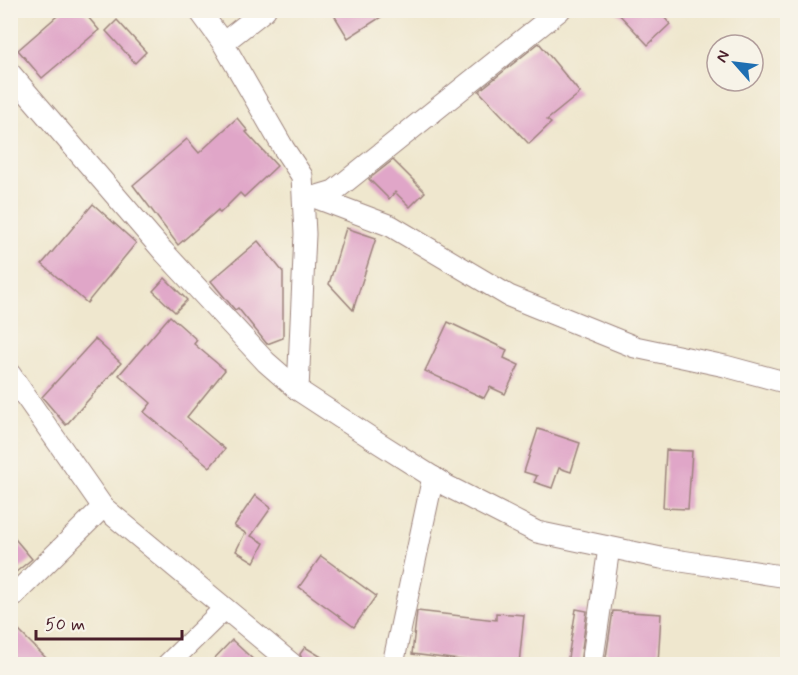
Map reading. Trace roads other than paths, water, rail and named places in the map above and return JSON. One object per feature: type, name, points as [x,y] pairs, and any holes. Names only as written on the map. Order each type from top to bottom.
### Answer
[{"type":"street","points":[[199,10],[223,43],[302,176],[305,234],[298,390]]},
{"type":"street","points":[[223,43],[265,10]]},
{"type":"street","points":[[560,10],[334,191],[314,197],[391,226],[509,296],[635,347],[724,366],[788,383]]},
{"type":"street","points":[[10,73],[163,251],[266,362],[298,390],[433,477],[537,531],[609,548],[788,577]]},
{"type":"street","points":[[10,374],[103,507],[292,664]]},
{"type":"street","points":[[393,664],[433,477]]},
{"type":"street","points":[[10,599],[103,507]]},
{"type":"street","points":[[592,664],[609,548]]},
{"type":"street","points":[[168,664],[224,609]]}]
